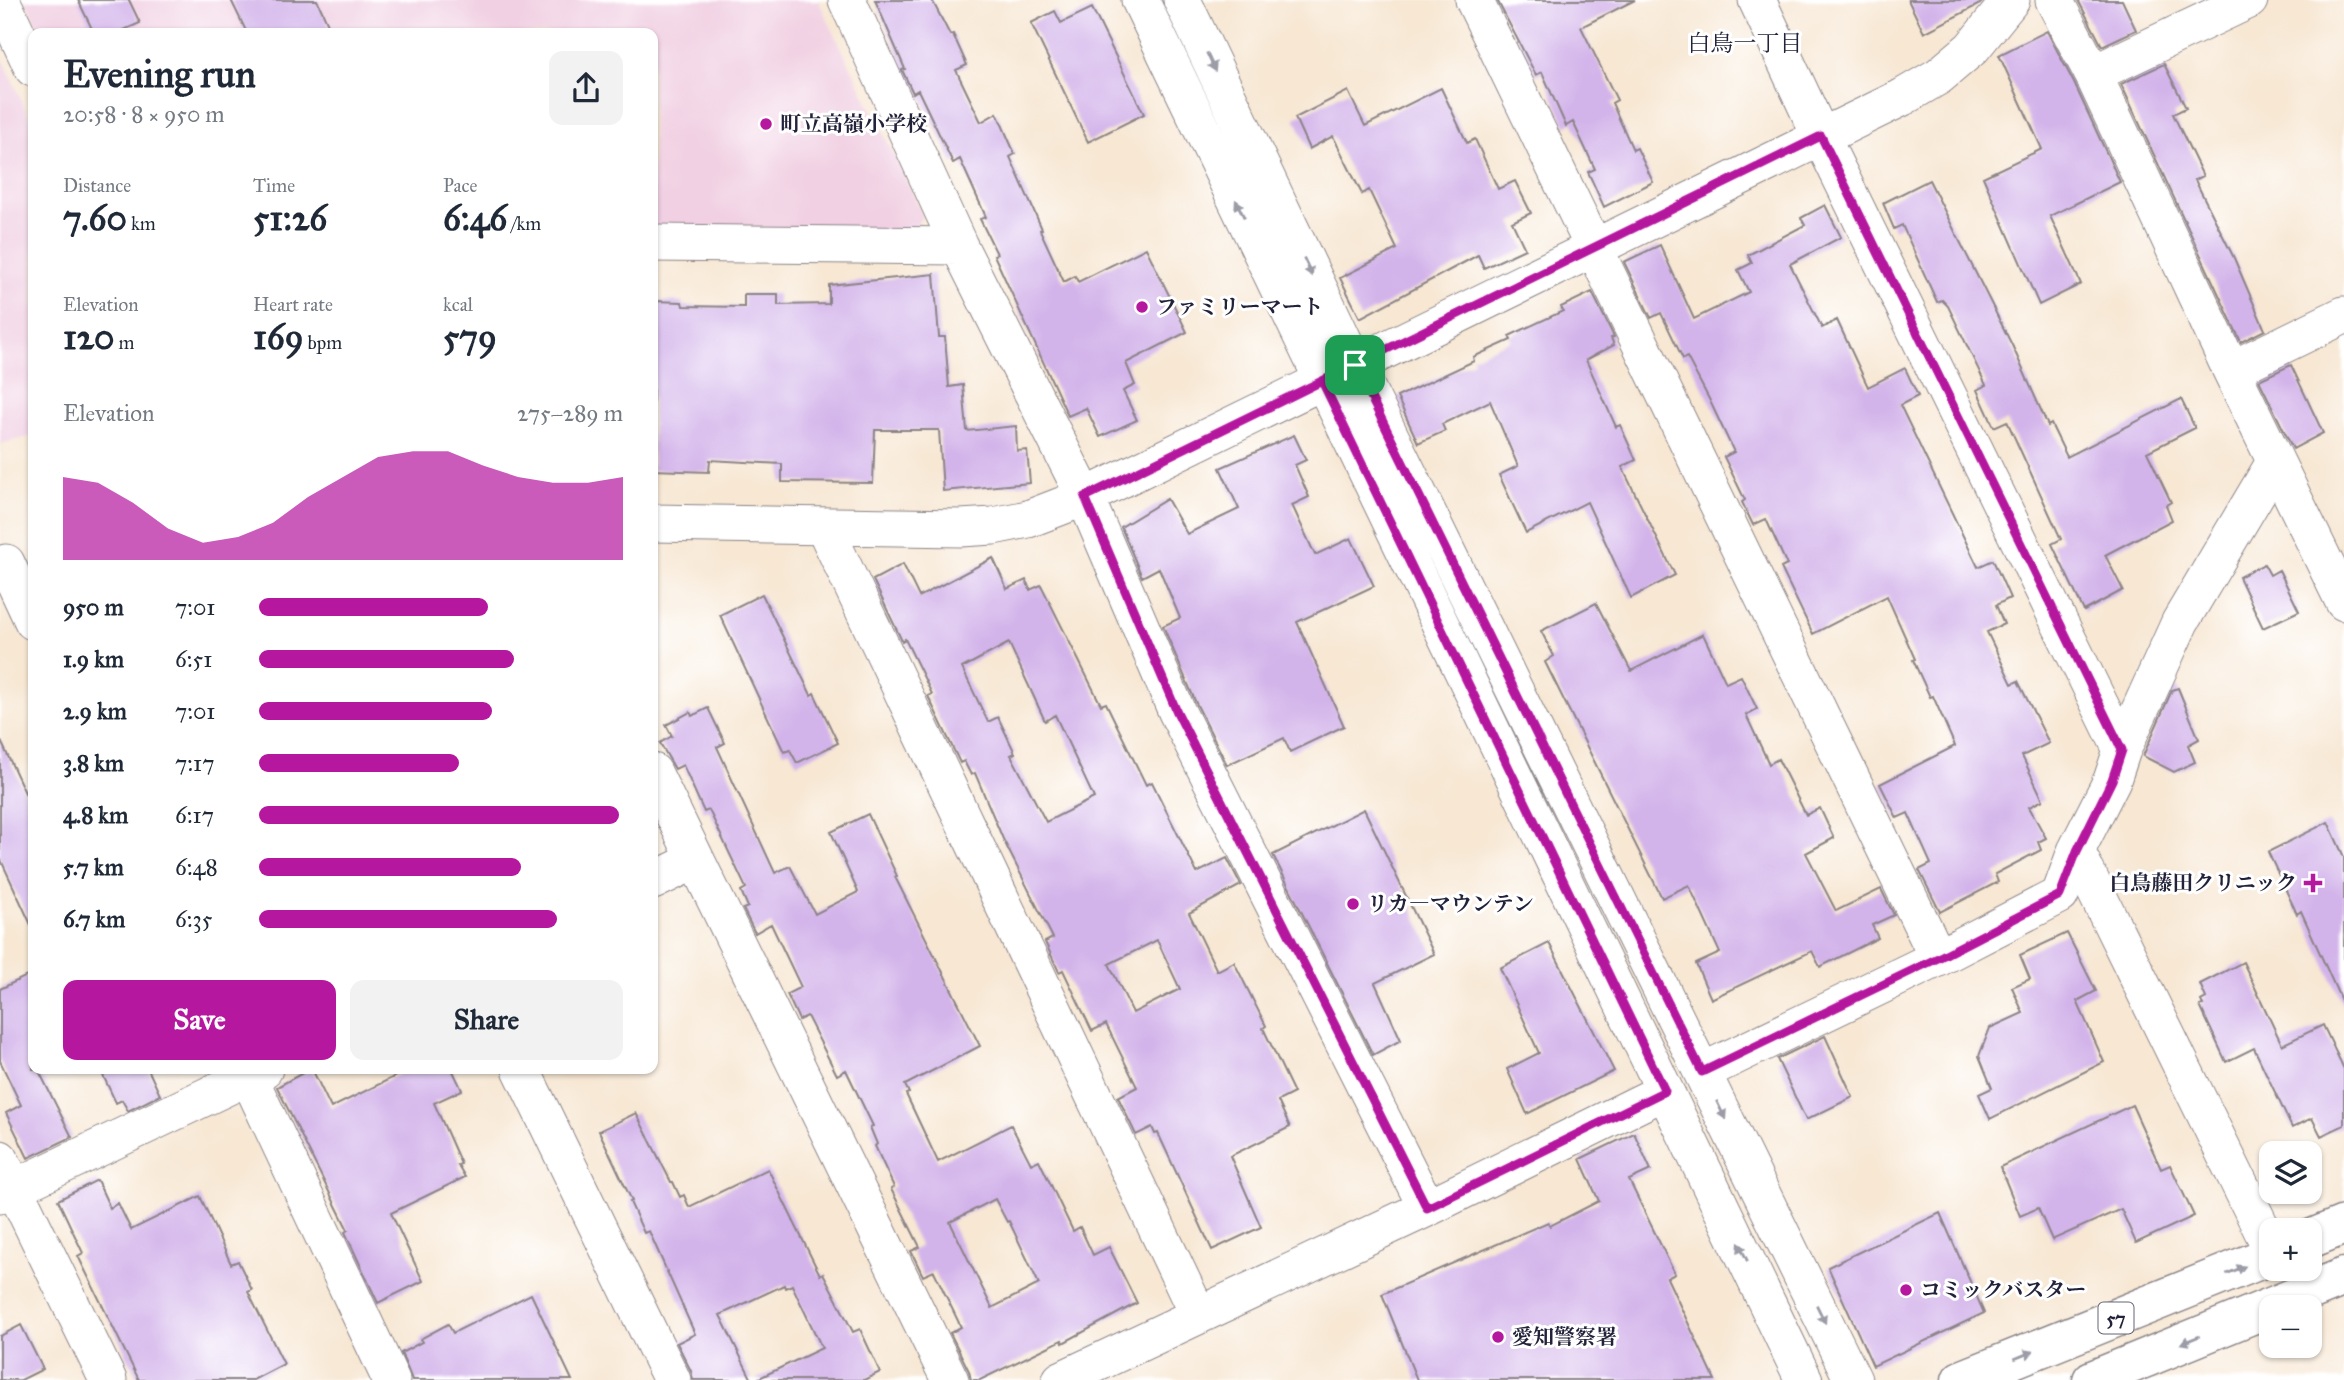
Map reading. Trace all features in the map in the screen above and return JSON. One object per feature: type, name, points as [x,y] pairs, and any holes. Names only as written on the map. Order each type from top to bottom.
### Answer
[{"type":"main road","points":[[2322,1235],[2344,1225]]},
{"type":"main road","name":"57","points":[[1961,1380],[2259,1260]]},
{"type":"main road","name":"57","points":[[2092,1380],[2344,1276]]},
{"type":"street","points":[[1,0],[28,57]]},
{"type":"street","points":[[847,0],[959,246],[1085,497],[1177,712],[1427,1208]]},
{"type":"street","points":[[1140,0],[1804,1380]]},
{"type":"street","points":[[1182,0],[1355,365],[1853,1380]]},
{"type":"street","points":[[1474,0],[1938,958]]},
{"type":"street","points":[[1757,0],[2122,750]]},
{"type":"street","points":[[658,523],[961,528],[993,526],[1028,519],[1085,497],[1903,97],[1939,76],[1972,48],[2011,0]]},
{"type":"street","points":[[2054,0],[2093,74],[2231,370],[2344,602]]},
{"type":"street","points":[[2093,74],[2249,0]]},
{"type":"street","points":[[658,243],[959,246]]},
{"type":"street","points":[[2231,370],[2344,315]]},
{"type":"street","points":[[1702,1072],[1938,958],[2060,895],[2077,851],[2112,780],[2122,750],[2180,622],[2275,462]]},
{"type":"street","points":[[824,526],[1198,1315]]},
{"type":"street","points":[[13,561],[28,606]]},
{"type":"street","points":[[658,782],[950,1380]]},
{"type":"street","points":[[2077,851],[2259,1223]]},
{"type":"street","points":[[658,879],[696,860]]},
{"type":"street","points":[[108,1380],[5,1181],[248,1074]]},
{"type":"street","points":[[254,1074],[391,1380]]},
{"type":"street","points":[[523,1074],[672,1380]]},
{"type":"street","points":[[1061,1380],[1427,1208],[1665,1091]]},
{"type":"shaded area","name":"町立高嶺小学校","points":[[25,0],[818,0],[923,215],[912,233],[658,229],[658,28],[39,28]]},
{"type":"shaded area","points":[[4,61],[28,116],[28,437],[0,444],[0,62]]},
{"type":"building","points":[[78,0],[129,0],[140,23],[128,28],[92,28]]},
{"type":"building","points":[[231,0],[317,0],[330,28],[245,28]]},
{"type":"building","points":[[875,0],[932,0],[950,35],[953,34],[967,65],[956,70],[981,122],[997,113],[1015,154],[1010,157],[1064,282],[1075,276],[1078,282],[1146,248],[1187,332],[1126,363],[1135,385],[1123,391],[1137,420],[1100,437],[1086,408],[1068,416],[994,255],[997,254],[980,219],[986,217],[960,159],[953,163],[918,90],[913,93]]},
{"type":"building","points":[[1497,0],[1635,0],[1581,27],[1617,100],[1612,103],[1633,150],[1637,148],[1653,182],[1604,207],[1588,172],[1595,169],[1573,122],[1566,126],[1542,72],[1536,75]]},
{"type":"building","points":[[1908,0],[1984,0],[1924,33]]},
{"type":"building","points":[[2078,0],[2122,0],[2136,30],[2102,46]]},
{"type":"building","points":[[1092,8],[1144,114],[1088,142],[1031,23],[1055,11],[1061,23]]},
{"type":"building","points":[[2047,31],[2120,182],[2050,216],[2081,284],[2039,305],[1983,177],[2042,149],[1999,55]]},
{"type":"building","points":[[2164,64],[2186,108],[2173,114],[2203,176],[2195,180],[2234,258],[2265,330],[2241,342],[2121,84]]},
{"type":"building","points":[[1441,88],[1467,143],[1475,139],[1498,189],[1515,181],[1531,213],[1512,222],[1525,249],[1484,268],[1478,255],[1360,318],[1340,278],[1397,249],[1369,190],[1362,194],[1333,136],[1309,149],[1295,118],[1348,91],[1365,126]]},
{"type":"building","points":[[1929,180],[2012,345],[2048,426],[2051,424],[2067,457],[2181,399],[2195,428],[2147,452],[2171,502],[2166,505],[2172,520],[2105,555],[2123,590],[2084,611],[2052,544],[2061,539],[2007,421],[1994,427],[1977,390],[1986,385],[1948,306],[1942,300],[1937,302],[1902,225],[1894,229],[1883,203]]},
{"type":"building","points":[[1825,205],[1841,237],[1790,264],[1822,328],[1837,320],[1868,387],[1905,368],[1918,396],[1900,405],[1978,567],[1993,560],[2010,598],[1996,605],[2004,624],[1987,632],[2012,684],[2018,681],[2049,743],[2022,756],[2043,800],[2029,807],[2046,838],[2038,842],[2041,850],[1995,874],[1998,882],[1940,912],[1919,870],[1931,864],[1908,813],[1897,818],[1880,784],[1955,746],[1933,696],[1930,697],[1913,660],[1915,659],[1887,596],[1813,634],[1781,568],[1787,565],[1766,519],[1753,525],[1742,502],[1745,500],[1724,457],[1734,452],[1709,399],[1687,357],[1683,359],[1661,313],[1651,318],[1624,262],[1660,245],[1694,319],[1749,292],[1738,270],[1752,263],[1748,255],[1805,225],[1801,218]]},
{"type":"building","points":[[934,274],[939,337],[945,337],[949,387],[963,385],[967,431],[1016,426],[1017,451],[1027,450],[1030,483],[943,491],[939,430],[875,430],[873,483],[782,482],[782,464],[710,460],[709,472],[658,470],[658,301],[682,302],[683,306],[744,307],[744,294],[778,294],[778,305],[829,304],[829,285]]},
{"type":"building","points":[[1592,292],[1614,337],[1611,338],[1614,345],[1586,360],[1616,427],[1620,425],[1636,460],[1622,467],[1675,575],[1631,598],[1587,502],[1526,533],[1499,475],[1518,466],[1490,401],[1442,424],[1445,431],[1418,443],[1397,397],[1474,361],[1473,357],[1511,340],[1509,336],[1563,311],[1561,307]]},
{"type":"building","points":[[2291,365],[2323,433],[2293,449],[2259,380]]},
{"type":"building","points":[[1294,435],[1306,460],[1295,465],[1309,497],[1292,505],[1315,555],[1351,538],[1374,586],[1297,622],[1344,726],[1290,752],[1284,738],[1227,765],[1196,703],[1163,626],[1180,618],[1159,568],[1142,577],[1121,527],[1167,499],[1187,534],[1239,509],[1220,468]]},
{"type":"building","points":[[993,558],[1007,589],[1026,580],[1030,590],[1041,585],[1101,705],[1106,703],[1146,785],[1152,782],[1197,873],[1227,858],[1241,885],[1189,913],[1217,971],[1234,962],[1266,1026],[1263,1028],[1294,1093],[1278,1101],[1290,1127],[1230,1156],[1261,1227],[1212,1250],[1158,1133],[1155,1134],[1152,1127],[1136,1135],[1118,1097],[1137,1087],[1106,1024],[1092,1031],[1063,970],[1059,972],[1045,942],[1053,938],[1003,839],[975,773],[971,775],[964,761],[960,763],[928,696],[932,694],[905,639],[902,641],[873,580],[903,564],[919,597]],"holes":[[[1009,643],[1045,721],[1055,715],[1094,798],[1046,822],[1011,755],[1015,753],[998,717],[988,722],[962,668]],[[1157,940],[1180,989],[1133,1013],[1109,964]]]},
{"type":"building","points":[[2264,564],[2270,575],[2279,570],[2299,611],[2263,628],[2239,577]]},
{"type":"building","points":[[762,594],[811,695],[814,693],[838,743],[797,763],[790,750],[784,752],[720,615]]},
{"type":"building","points":[[1596,603],[1631,671],[1703,634],[1726,683],[1741,676],[1757,709],[1746,715],[1769,764],[1778,759],[1806,815],[1820,808],[1834,838],[1806,853],[1836,911],[1881,889],[1894,915],[1872,925],[1878,938],[1820,967],[1812,951],[1711,999],[1696,964],[1720,953],[1689,885],[1662,898],[1545,662],[1554,656],[1541,631]]},
{"type":"building","points":[[2178,688],[2199,739],[2188,745],[2195,762],[2174,772],[2143,756],[2172,690]]},
{"type":"building","points":[[708,708],[725,743],[717,747],[775,873],[790,866],[815,914],[858,892],[831,832],[868,814],[897,876],[895,877],[980,1046],[905,1085],[909,1093],[906,1094],[938,1162],[1011,1125],[1031,1164],[1039,1160],[1073,1231],[1080,1227],[1093,1255],[1109,1247],[1137,1303],[1063,1343],[1062,1340],[980,1380],[971,1380],[950,1333],[961,1327],[934,1271],[923,1276],[911,1251],[920,1247],[891,1189],[894,1187],[875,1146],[877,1144],[870,1127],[873,1126],[846,1070],[837,1075],[807,1016],[799,1020],[787,994],[801,987],[771,924],[755,933],[743,909],[748,907],[741,891],[746,888],[709,810],[704,812],[683,765],[675,769],[660,743],[672,736],[666,725],[690,712],[692,716]],"holes":[[[995,1199],[1007,1222],[1009,1221],[1039,1284],[992,1308],[950,1222]]]},
{"type":"building","points":[[0,739],[28,799],[28,918],[0,858]]},
{"type":"building","name":"リカ―マウンテン","points":[[1364,809],[1434,954],[1375,983],[1401,1040],[1373,1055],[1273,855]]},
{"type":"building","name":"白鳥藤田クリニック","points":[[2328,822],[2344,857],[2344,1007],[2301,911],[2297,914],[2268,852]]},
{"type":"building","points":[[2067,933],[2096,991],[2077,1001],[2104,1062],[1990,1119],[1979,1094],[1992,1088],[1979,1056],[1990,1028],[2023,1013],[2012,987],[2030,979],[2020,955]]},
{"type":"building","points":[[1549,943],[1614,1071],[1527,1114],[1507,1069],[1539,1053],[1500,968]]},
{"type":"building","points":[[2243,962],[2282,1045],[2323,1025],[2344,1069],[2344,1125],[2321,1136],[2312,1118],[2292,1128],[2254,1048],[2226,1062],[2200,1006],[2203,1005],[2201,1001],[2206,998],[2200,984]]},
{"type":"building","points":[[28,975],[28,1074],[40,1074],[72,1137],[28,1158],[6,1113],[21,1105],[0,1061],[0,989]]},
{"type":"building","points":[[1825,1036],[1853,1097],[1806,1120],[1777,1059]]},
{"type":"building","points":[[102,1074],[150,1074],[160,1095],[128,1111],[122,1100],[116,1103]]},
{"type":"building","points":[[301,1074],[314,1074],[331,1108],[400,1074],[454,1074],[462,1090],[434,1103],[465,1177],[391,1213],[423,1281],[378,1303],[345,1232],[348,1230],[277,1087]]},
{"type":"building","points":[[2132,1105],[2161,1169],[2170,1165],[2194,1216],[2136,1243],[2121,1209],[2052,1240],[2038,1208],[2020,1216],[2000,1167]]},
{"type":"building","points":[[636,1113],[671,1182],[680,1197],[684,1195],[689,1207],[768,1169],[820,1275],[823,1273],[853,1332],[860,1329],[880,1372],[864,1380],[755,1380],[822,1348],[792,1285],[785,1288],[784,1285],[720,1315],[752,1380],[693,1380],[677,1343],[695,1334],[649,1231],[644,1233],[599,1131]]},
{"type":"building","points":[[1634,1133],[1651,1170],[1629,1180],[1675,1274],[1667,1278],[1715,1380],[1417,1380],[1382,1294],[1548,1222],[1550,1226],[1599,1201],[1580,1159]]},
{"type":"building","points":[[97,1180],[110,1208],[118,1203],[131,1230],[200,1196],[231,1264],[238,1261],[252,1290],[248,1292],[284,1364],[253,1380],[139,1380],[78,1256],[83,1253],[58,1200]]},
{"type":"building","name":"コミックバスター","points":[[1940,1213],[1984,1313],[1873,1366],[1828,1267]]},
{"type":"building","points":[[531,1294],[572,1380],[412,1380],[401,1353],[422,1342],[420,1339],[448,1324],[453,1333]]},
{"type":"building","points":[[21,1325],[43,1369],[21,1380],[0,1380],[0,1336]]},
{"type":"place","name":"町立高嶺小学校","points":[[766,124]]},
{"type":"place","name":"ファミリーマート","points":[[1142,307]]},
{"type":"place","name":"白鳥藤田クリニック","points":[[2313,883]]},
{"type":"place","name":"リカ―マウンテン","points":[[1353,904]]},
{"type":"place","name":"コミックバスター","points":[[1906,1290]]},
{"type":"place","name":"愛知警察署","points":[[1498,1337]]},
{"type":"district","name":"白鳥一丁目","points":[[1745,43]]},
{"type":"route","points":[[1355,365],[1322,381],[1085,497],[1177,712],[1427,1208],[1665,1091],[1322,381],[1821,136],[2122,750],[2112,780],[2077,851],[2060,895],[1938,958],[1702,1072],[1355,365]]}]
